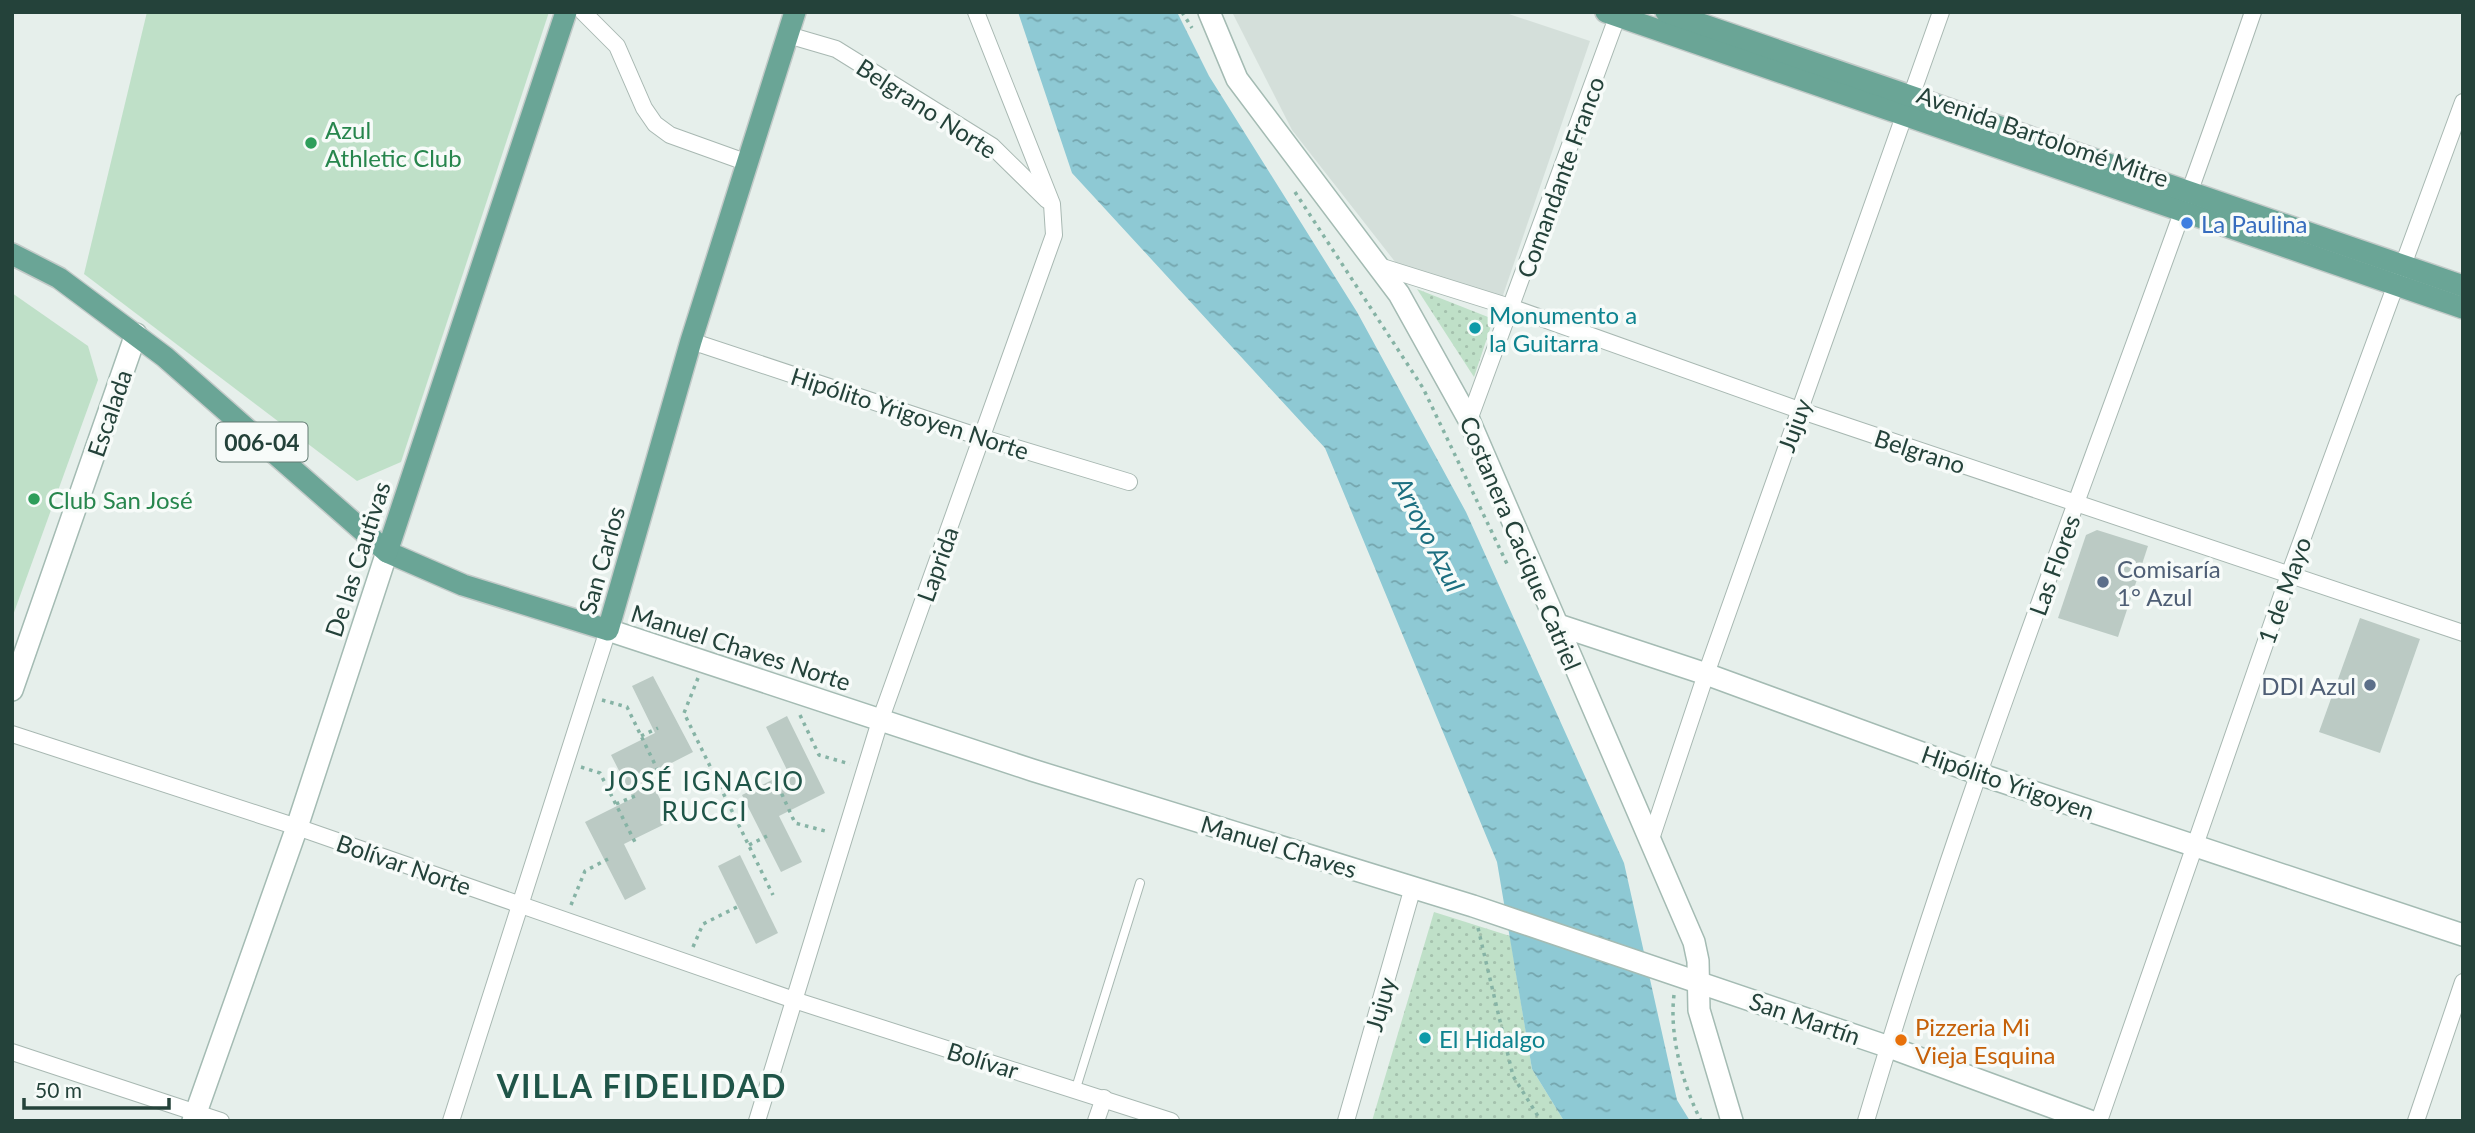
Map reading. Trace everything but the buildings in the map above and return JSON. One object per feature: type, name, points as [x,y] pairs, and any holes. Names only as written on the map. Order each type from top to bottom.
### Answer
[{"type":"main road","name":"De las Cautivas","points":[[387,552],[566,12]]},
{"type":"main road","name":"San Carlos","points":[[608,630],[691,341],[795,12]]},
{"type":"main road","name":"Avenida Bartolomé Mitre","points":[[1666,12],[1909,106]]},
{"type":"main road","name":"Avenida Bartolomé Mitre","points":[[1614,14],[1909,106],[2187,202],[2400,276],[2463,308]]},
{"type":"main road","name":"006-04","points":[[12,254],[59,278],[136,334],[387,552]]},
{"type":"main road","name":"Avenida Bartolomé Mitre","points":[[2400,276],[2463,286]]},
{"type":"main road","name":"Manuel Chaves Norte","points":[[387,552],[463,584],[608,630]]},
{"type":"street","points":[[583,12],[617,46],[643,108],[655,124],[670,135],[748,163]]},
{"type":"street","name":"Laprida","points":[[757,1121],[880,721],[1054,236],[1052,204],[976,12]]},
{"type":"street","name":"Costanera Cacique Catriel","points":[[1209,12],[1237,79],[1399,294],[1469,420],[1694,942],[1687,977],[1732,1121]]},
{"type":"street","name":"Jujuy","points":[[1651,839],[1706,674],[1941,12]]},
{"type":"street","name":"Las Flores","points":[[1866,1121],[1979,774],[2187,202],[2253,12]]},
{"type":"street","name":"Comandante Franco","points":[[1469,420],[1513,308],[1614,14]]},
{"type":"street","name":"Belgrano Norte","points":[[788,35],[836,49],[992,146],[1052,204]]},
{"type":"street","name":"1 de Mayo","points":[[2099,1121],[2289,575],[2463,102]]},
{"type":"street","name":"Belgrano","points":[[1379,266],[1513,308],[1799,410],[2463,633]]},
{"type":"street","name":"Escalada","points":[[12,690],[136,334]]},
{"type":"street","name":"Hipólito Yrigoyen Norte","points":[[691,341],[983,438],[1129,482]]},
{"type":"street","name":"De las Cautivas","points":[[195,1117],[297,827],[387,552]]},
{"type":"street","name":"Hipólito Yrigoyen","points":[[1555,624],[1706,674],[1979,774],[2463,935]]},
{"type":"street","name":"Manuel Chaves Norte","points":[[608,630],[705,660],[880,721]]},
{"type":"street","name":"San Carlos","points":[[451,1121],[608,630]]},
{"type":"street","name":"Manuel Chaves","points":[[880,721],[1473,906],[1687,977]]},
{"type":"street","name":"Bolívar Norte","points":[[12,734],[297,827],[794,1000]]},
{"type":"street","name":"Jujuy","points":[[1346,1121],[1413,887]]},
{"type":"street","name":"San Martín","points":[[1687,977],[2090,1121]]},
{"type":"street","points":[[2416,1121],[2463,982]]},
{"type":"street","name":"Bolívar","points":[[794,1000],[1076,1088],[1171,1121]]},
{"type":"street","points":[[12,1052],[195,1117],[221,1121]]},
{"type":"street","points":[[1096,1121],[1104,1098]]},
{"type":"lane","points":[[1076,1088],[1139,883]]},
{"type":"path","points":[[1182,12],[1197,36]]},
{"type":"path","points":[[1291,187],[1423,388],[1511,573]]},
{"type":"path","points":[[705,660],[684,713],[773,895]]},
{"type":"path","points":[[795,692],[792,700],[819,755],[866,768]]},
{"type":"path","points":[[587,694],[627,708],[664,783]]},
{"type":"path","points":[[641,736],[658,728]]},
{"type":"path","points":[[565,763],[600,772],[637,846]]},
{"type":"path","points":[[791,771],[775,779],[795,823],[845,835]]},
{"type":"path","points":[[616,804],[635,796]]},
{"type":"path","points":[[749,845],[767,836]]},
{"type":"path","points":[[565,919],[585,871],[608,859]]},
{"type":"path","points":[[687,962],[703,924],[741,905]]},
{"type":"path","points":[[1473,906],[1513,1076],[1541,1121]]},
{"type":"path","points":[[1687,977],[1674,1001],[1676,1037],[1688,1095],[1701,1121]]},
{"type":"shaded area","points":[[1232,12],[1503,12],[1590,41],[1501,301],[1396,263],[1292,130]]},
{"type":"green space","name":"Azul Athletic Club","points":[[147,12],[549,12],[401,462],[357,481],[84,274]]},
{"type":"green space","points":[[1417,289],[1488,317],[1491,326],[1474,377]]},
{"type":"green space","name":"Club San José","points":[[12,293],[88,346],[98,380],[12,618]]},
{"type":"green space","points":[[1434,912],[1510,936],[1532,1069],[1564,1121],[1372,1121]]},
{"type":"water","name":"Arroyo Azul","points":[[1018,12],[1177,12],[1209,76],[1357,312],[1466,512],[1624,863],[1677,1100],[1690,1121],[1564,1121],[1532,1069],[1497,862],[1325,448],[1072,173]]},
{"type":"place","name":"Azul Athletic Club","points":[[311,143]]},
{"type":"place","name":"La Paulina","points":[[2187,223]]},
{"type":"place","name":"Monumento a la Guitarra","points":[[1475,328]]},
{"type":"place","name":"Club San José","points":[[34,499]]},
{"type":"place","name":"Comisaría 1° Azul","points":[[2103,582]]},
{"type":"place","name":"DDI Azul","points":[[2370,685]]},
{"type":"place","name":"El Hidalgo","points":[[1425,1038]]},
{"type":"place","name":"Pizzeria Mi Vieja Esquina","points":[[1901,1040]]},
{"type":"district","name":"JOSÉ IGNACIO RUCCI","points":[[705,796]]},
{"type":"district","name":"VILLA FIDELIDAD","points":[[642,1085]]}]
